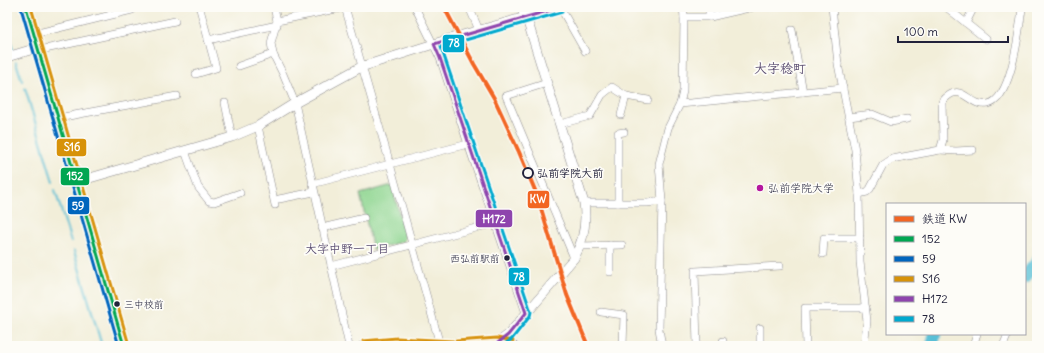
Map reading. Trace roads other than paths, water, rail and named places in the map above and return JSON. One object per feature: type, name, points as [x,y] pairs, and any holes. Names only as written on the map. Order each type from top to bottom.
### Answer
[{"type":"main road","points":[[26,7],[124,346]]},
{"type":"main road","points":[[456,346],[495,344],[512,346]]},
{"type":"main road","points":[[370,346],[453,346]]},
{"type":"street","points":[[274,7],[277,23],[271,43],[273,54],[295,103],[349,346]]},
{"type":"street","points":[[208,40],[346,7],[361,67],[390,164],[411,245],[440,346]]},
{"type":"street","points":[[415,7],[440,58],[526,313]]},
{"type":"street","points":[[469,7],[478,30]]},
{"type":"street","points":[[495,344],[508,335],[574,258],[580,246],[585,223],[584,203],[526,16],[520,7]]},
{"type":"street","points":[[76,182],[232,137],[258,126],[295,103],[361,67],[526,16],[561,7],[585,51]]},
{"type":"street","points":[[662,346],[659,329],[662,201],[659,164],[668,128],[680,104],[683,91],[683,7]]},
{"type":"street","points":[[708,7],[710,17]]},
{"type":"street","points":[[684,17],[710,17],[753,7]]},
{"type":"street","points":[[832,7],[838,64],[855,150],[859,194],[860,262],[867,321],[864,346]]},
{"type":"street","points":[[946,7],[986,38]]},
{"type":"street","points":[[966,23],[974,7]]},
{"type":"street","points":[[196,74],[216,68],[200,9]]},
{"type":"street","points":[[940,150],[943,140],[942,102],[948,95],[954,92],[962,93],[978,104],[988,104],[995,101],[1005,88],[1012,70],[1022,9]]},
{"type":"street","points":[[34,34],[132,10]]},
{"type":"street","points":[[7,57],[37,48],[45,49],[175,21]]},
{"type":"street","points":[[792,30],[803,92]]},
{"type":"street","points":[[239,66],[273,54]]},
{"type":"street","points":[[547,83],[506,96],[574,258]]},
{"type":"street","points":[[560,124],[590,116],[602,95],[612,87],[626,96],[648,100]]},
{"type":"street","points":[[680,104],[843,88]]},
{"type":"street","points":[[58,118],[177,96]]},
{"type":"street","points":[[622,115],[626,96]]},
{"type":"street","points":[[225,103],[232,137]]},
{"type":"street","points":[[849,117],[872,114],[892,122],[908,120]]},
{"type":"street","points":[[258,126],[277,202],[313,188],[390,164],[468,144]]},
{"type":"street","points":[[618,203],[618,133],[624,132]]},
{"type":"street","points":[[859,194],[867,192],[870,189],[883,165],[892,159],[940,150],[973,150]]},
{"type":"street","points":[[185,151],[198,187],[209,201],[214,202],[240,193]]},
{"type":"street","points":[[584,203],[662,201]]},
{"type":"street","points":[[322,228],[364,218]]},
{"type":"street","points":[[330,266],[495,223]]},
{"type":"street","points":[[823,254],[824,238],[860,238]]},
{"type":"street","points":[[580,246],[622,245]]},
{"type":"street","points":[[610,246],[610,272]]},
{"type":"street","points":[[696,346],[694,271],[780,266]]},
{"type":"street","points":[[806,346],[805,308],[866,308]]},
{"type":"street","points":[[601,312],[624,315],[623,346]]},
{"type":"street","points":[[760,328],[760,346]]},
{"type":"street","points":[[973,346],[977,335]]},
{"type":"street","points":[[1003,346],[1008,335]]},
{"type":"waterway","points":[[7,31],[13,50]]},
{"type":"waterway","points":[[16,62],[22,81]]},
{"type":"waterway","points":[[25,88],[53,182]]},
{"type":"waterway","points":[[55,190],[71,242]]},
{"type":"waterway","points":[[74,251],[102,346]]},
{"type":"waterway","points":[[1026,276],[1037,262]]},
{"type":"waterway","points":[[932,346],[935,335]]},
{"type":"rail line","name":"KW","points":[[444,7],[494,98],[519,152],[537,195],[567,295],[588,346]]},
{"type":"place","name":"弘前学院大前","points":[[528,173]]},
{"type":"place","name":"弘前学院大学","points":[[760,188]]},
{"type":"place","name":"西弘前駅前","points":[[507,258]]},
{"type":"place","name":"三中校前","points":[[117,304]]},
{"type":"district","name":"大字稔町","points":[[780,68]]},
{"type":"district","name":"大字中野一丁目","points":[[347,249]]}]
